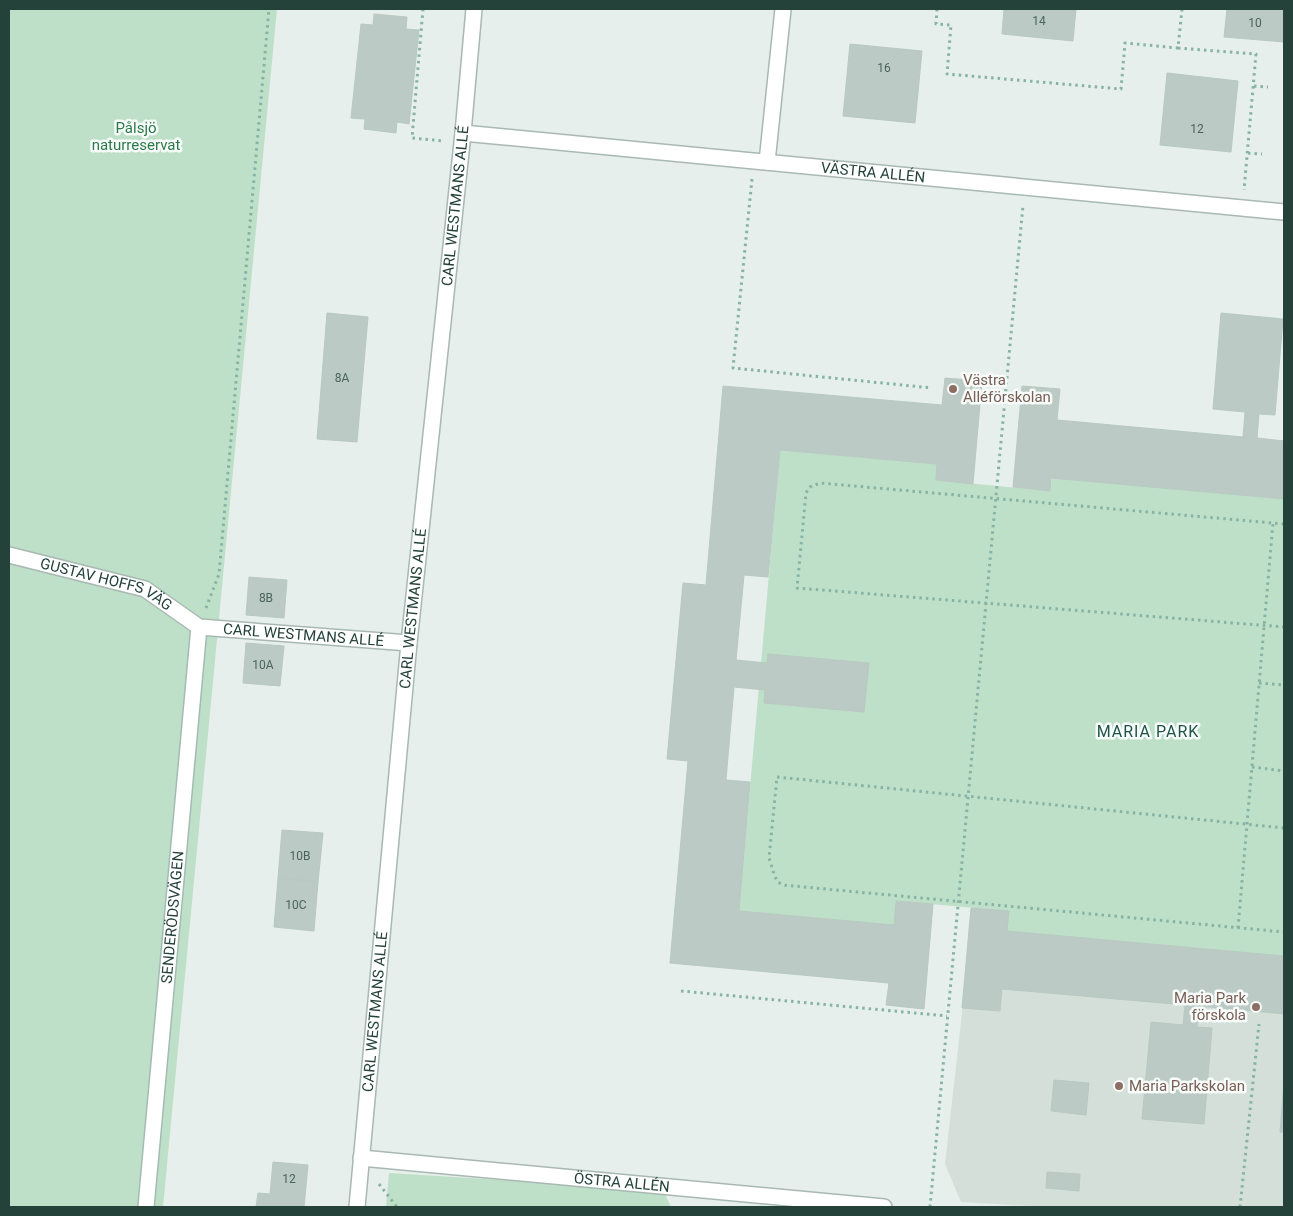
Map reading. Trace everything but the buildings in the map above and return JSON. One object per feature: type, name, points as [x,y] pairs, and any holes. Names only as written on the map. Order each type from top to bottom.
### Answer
[{"type":"street","name":"CARL WESTMANS ALLÉ","points":[[356,1207],[409,643],[463,138],[474,9]]},
{"type":"street","points":[[760,162],[783,9]]},
{"type":"street","name":"VÄSTRA ALLÉN","points":[[463,138],[760,162],[1284,212]]},
{"type":"street","name":"GUSTAV HOFFS VÄG","points":[[9,555],[145,588],[199,627]]},
{"type":"street","name":"CARL WESTMANS ALLÉ","points":[[199,627],[409,643]]},
{"type":"street","name":"SENDERÖDSVÄGEN","points":[[146,1207],[199,627]]},
{"type":"street","name":"ÖSTRA ALLÉN","points":[[361,1158],[884,1207]]},
{"type":"path","points":[[199,627],[219,574],[269,9]]},
{"type":"path","points":[[423,9],[412,138],[463,138]]},
{"type":"path","points":[[937,9],[936,24],[951,25],[947,74],[1121,89],[1125,43],[1256,54],[1243,208]]},
{"type":"path","points":[[1178,48],[1182,9]]},
{"type":"path","points":[[1254,86],[1268,87]]},
{"type":"path","points":[[1248,153],[1262,154]]},
{"type":"path","points":[[760,162],[733,368],[932,388]]},
{"type":"path","points":[[930,1207],[1024,187]]},
{"type":"path","points":[[1284,524],[820,483],[810,488],[806,493],[797,588],[1284,627]]},
{"type":"path","points":[[1238,928],[1273,523]]},
{"type":"path","points":[[1259,683],[1284,685]]},
{"type":"path","points":[[1252,768],[1284,770]]},
{"type":"path","points":[[1284,828],[777,777],[769,858],[778,882],[784,885],[1284,932]]},
{"type":"path","points":[[680,991],[947,1016]]},
{"type":"path","points":[[1240,1207],[1259,1024]]},
{"type":"shaded area","name":"Maria Parkskolan","points":[[971,908],[1009,911],[1007,931],[1284,956],[1284,1207],[1044,1207],[961,1202],[945,1164],[964,995]]},
{"type":"green space","name":"Pålsjö naturreservat","points":[[9,9],[277,9],[163,1207],[9,1207]]},
{"type":"green space","points":[[780,450],[937,464],[936,480],[1050,491],[1052,478],[1284,499],[1284,956],[1007,931],[1009,911],[896,901],[894,925],[739,911]]},
{"type":"green space","points":[[389,1173],[663,1190],[671,1207],[386,1207]]},
{"type":"place","name":"Västra Alléförskolan","points":[[953,389]]},
{"type":"place","name":"Maria Park förskola","points":[[1256,1007]]},
{"type":"place","name":"Maria Parkskolan","points":[[1119,1086]]},
{"type":"district","name":"MARIA PARK","points":[[1148,731]]}]
